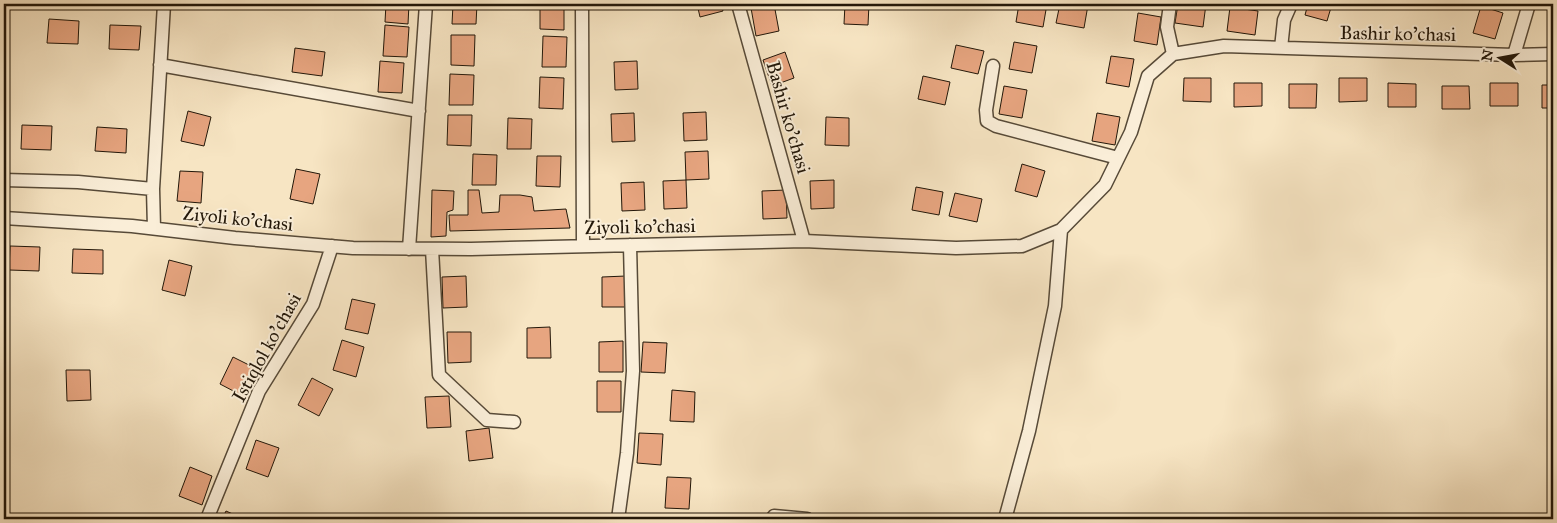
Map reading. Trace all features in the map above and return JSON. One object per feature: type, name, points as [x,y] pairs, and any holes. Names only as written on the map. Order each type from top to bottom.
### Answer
[{"type":"street","points":[[154,228],[153,190],[164,4]]},
{"type":"street","points":[[409,248],[426,4]]},
{"type":"street","name":"Bashir ko'chasi","points":[[738,4],[804,241]]},
{"type":"street","points":[[1170,4],[1168,27],[1172,54]]},
{"type":"street","points":[[1281,48],[1284,20],[1291,4]]},
{"type":"street","points":[[1514,55],[1529,4]]},
{"type":"street","points":[[582,6],[582,246]]},
{"type":"street","name":"Bashir ko'chasi","points":[[1172,54],[1224,46],[1514,55],[1553,54]]},
{"type":"street","name":"Ziyoli ko'chasi","points":[[4,218],[154,228],[235,238],[353,248],[432,249],[804,241],[956,248],[1022,246],[1061,230],[1105,185],[1131,132],[1148,76],[1172,54]]},
{"type":"street","points":[[160,65],[419,111]]},
{"type":"street","points":[[993,66],[986,110],[988,121],[996,126],[1118,158]]},
{"type":"street","points":[[4,180],[78,182],[153,190]]},
{"type":"street","points":[[1005,519],[1029,430],[1055,306],[1061,230]]},
{"type":"street","points":[[618,519],[627,453],[633,371],[630,245]]},
{"type":"street","name":"Istiqlol ko'chasi","points":[[207,519],[259,391],[313,304],[332,246]]},
{"type":"street","points":[[432,249],[439,375],[487,420],[514,422]]},
{"type":"street","points":[[774,516],[807,519]]},
{"type":"building","points":[[386,4],[409,4],[408,24],[385,22]]},
{"type":"building","points":[[453,4],[477,4],[476,24],[452,24]]},
{"type":"building","points":[[540,4],[564,4],[564,30],[540,29]]},
{"type":"building","points":[[697,4],[721,4],[723,11],[700,17]]},
{"type":"building","points":[[774,4],[779,31],[756,36],[751,8]]},
{"type":"building","points":[[845,4],[869,4],[868,25],[844,24]]},
{"type":"building","points":[[1019,4],[1047,4],[1043,27],[1016,22]]},
{"type":"building","points":[[1060,4],[1088,5],[1084,28],[1056,23]]},
{"type":"building","points":[[1178,4],[1206,4],[1203,27],[1175,23]]},
{"type":"building","points":[[1308,4],[1332,4],[1327,21],[1305,15]]},
{"type":"building","points":[[1481,6],[1503,13],[1495,39],[1473,33]]},
{"type":"building","points":[[1230,7],[1258,11],[1255,35],[1227,31]]},
{"type":"building","points":[[1138,13],[1161,17],[1157,45],[1134,41]]},
{"type":"building","points":[[4,14],[9,14],[7,38],[4,38]]},
{"type":"building","points":[[49,19],[79,21],[78,44],[47,43]]},
{"type":"building","points":[[110,25],[141,26],[139,50],[109,49]]},
{"type":"building","points":[[385,25],[409,27],[407,57],[383,56]]},
{"type":"building","points":[[451,35],[475,35],[474,66],[451,65]]},
{"type":"building","points":[[543,36],[567,37],[566,67],[542,67]]},
{"type":"building","points":[[1014,42],[1037,46],[1032,73],[1009,69]]},
{"type":"building","points":[[956,45],[984,51],[978,74],[951,68]]},
{"type":"building","points":[[295,48],[325,52],[322,76],[292,72]]},
{"type":"building","points":[[785,52],[794,78],[772,86],[763,60]]},
{"type":"building","points":[[1111,56],[1134,59],[1129,87],[1106,83]]},
{"type":"building","points":[[380,61],[404,63],[402,93],[378,92]]},
{"type":"building","points":[[637,61],[638,89],[615,90],[614,62]]},
{"type":"building","points":[[450,74],[474,75],[473,105],[449,105]]},
{"type":"building","points":[[923,76],[950,82],[945,105],[918,99]]},
{"type":"building","points":[[540,77],[564,78],[563,109],[539,108]]},
{"type":"building","points":[[1184,78],[1211,78],[1211,102],[1183,101]]},
{"type":"building","points":[[1339,78],[1367,78],[1367,101],[1339,102]]},
{"type":"building","points":[[1234,83],[1262,83],[1262,106],[1234,107]]},
{"type":"building","points":[[1388,83],[1416,84],[1416,107],[1388,107]]},
{"type":"building","points":[[1490,83],[1518,83],[1518,106],[1490,106]]},
{"type":"building","points":[[1289,84],[1317,84],[1316,108],[1289,108]]},
{"type":"building","points":[[1542,85],[1553,85],[1553,108],[1542,108]]},
{"type":"building","points":[[1004,86],[1027,90],[1022,118],[999,114]]},
{"type":"building","points":[[1442,86],[1469,86],[1470,109],[1442,109]]},
{"type":"building","points":[[188,111],[211,117],[204,146],[181,141]]},
{"type":"building","points":[[706,112],[707,140],[684,141],[683,113]]},
{"type":"building","points":[[634,113],[635,141],[612,142],[611,114]]},
{"type":"building","points":[[1097,113],[1120,117],[1115,145],[1092,141]]},
{"type":"building","points":[[448,115],[472,115],[471,146],[447,145]]},
{"type":"building","points":[[826,117],[849,118],[849,146],[825,145]]},
{"type":"building","points":[[508,118],[532,119],[531,149],[507,149]]},
{"type":"building","points":[[22,125],[52,126],[51,150],[21,149]]},
{"type":"building","points":[[97,127],[127,129],[126,153],[95,151]]},
{"type":"building","points":[[708,151],[709,179],[686,180],[685,152]]},
{"type":"building","points":[[473,154],[497,155],[496,185],[472,185]]},
{"type":"building","points":[[537,156],[561,156],[560,187],[536,186]]},
{"type":"building","points":[[1022,164],[1045,171],[1037,197],[1015,191]]},
{"type":"building","points":[[296,169],[320,174],[313,204],[290,199]]},
{"type":"building","points":[[180,171],[203,172],[201,203],[177,201]]},
{"type":"building","points":[[686,180],[687,208],[664,209],[663,181]]},
{"type":"building","points":[[834,180],[834,208],[811,209],[810,181]]},
{"type":"building","points":[[644,182],[645,210],[622,211],[621,183]]},
{"type":"building","points":[[916,187],[943,192],[939,215],[912,210]]},
{"type":"building","points":[[432,190],[454,191],[453,210],[447,212],[446,236],[431,237]]},
{"type":"building","points":[[468,190],[479,190],[482,213],[499,212],[500,195],[532,197],[534,211],[566,209],[570,228],[450,231],[449,215],[468,215]]},
{"type":"building","points":[[786,190],[787,218],[763,219],[762,191]]},
{"type":"building","points":[[955,193],[982,199],[977,222],[949,216]]},
{"type":"building","points":[[10,246],[40,247],[39,271],[9,270]]},
{"type":"building","points":[[73,249],[103,250],[103,274],[72,273]]},
{"type":"building","points":[[169,260],[192,266],[185,296],[162,290]]},
{"type":"building","points":[[466,276],[467,307],[443,308],[442,277]]},
{"type":"building","points":[[626,276],[626,307],[602,307],[602,277]]},
{"type":"building","points":[[352,299],[375,304],[368,334],[345,329]]},
{"type":"building","points":[[550,327],[551,358],[527,358],[527,328]]},
{"type":"building","points":[[447,332],[471,332],[471,362],[448,363]]},
{"type":"building","points":[[342,340],[364,347],[356,377],[333,370]]},
{"type":"building","points":[[623,341],[623,372],[599,372],[599,342]]},
{"type":"building","points":[[643,342],[667,343],[665,373],[641,372]]},
{"type":"building","points":[[233,357],[255,368],[241,395],[220,384]]},
{"type":"building","points":[[66,370],[90,370],[91,400],[67,401]]},
{"type":"building","points":[[312,378],[333,389],[319,416],[298,405]]},
{"type":"building","points":[[597,381],[621,381],[621,412],[597,412]]},
{"type":"building","points":[[672,390],[695,392],[694,422],[670,421]]},
{"type":"building","points":[[449,396],[451,427],[427,428],[425,397]]},
{"type":"building","points":[[489,428],[493,458],[469,461],[466,431]]},
{"type":"building","points":[[639,433],[663,434],[661,465],[637,463]]},
{"type":"building","points":[[256,440],[279,448],[268,477],[246,469]]},
{"type":"building","points":[[4,454],[6,454],[7,485],[4,485]]},
{"type":"building","points":[[190,467],[212,476],[202,505],[179,496]]},
{"type":"building","points":[[667,477],[691,478],[689,509],[665,508]]},
{"type":"building","points":[[226,511],[244,519],[222,519]]},
{"type":"building","points":[[173,515],[183,519],[171,519]]},
{"type":"building","points":[[554,515],[578,515],[578,519],[554,519]]}]
